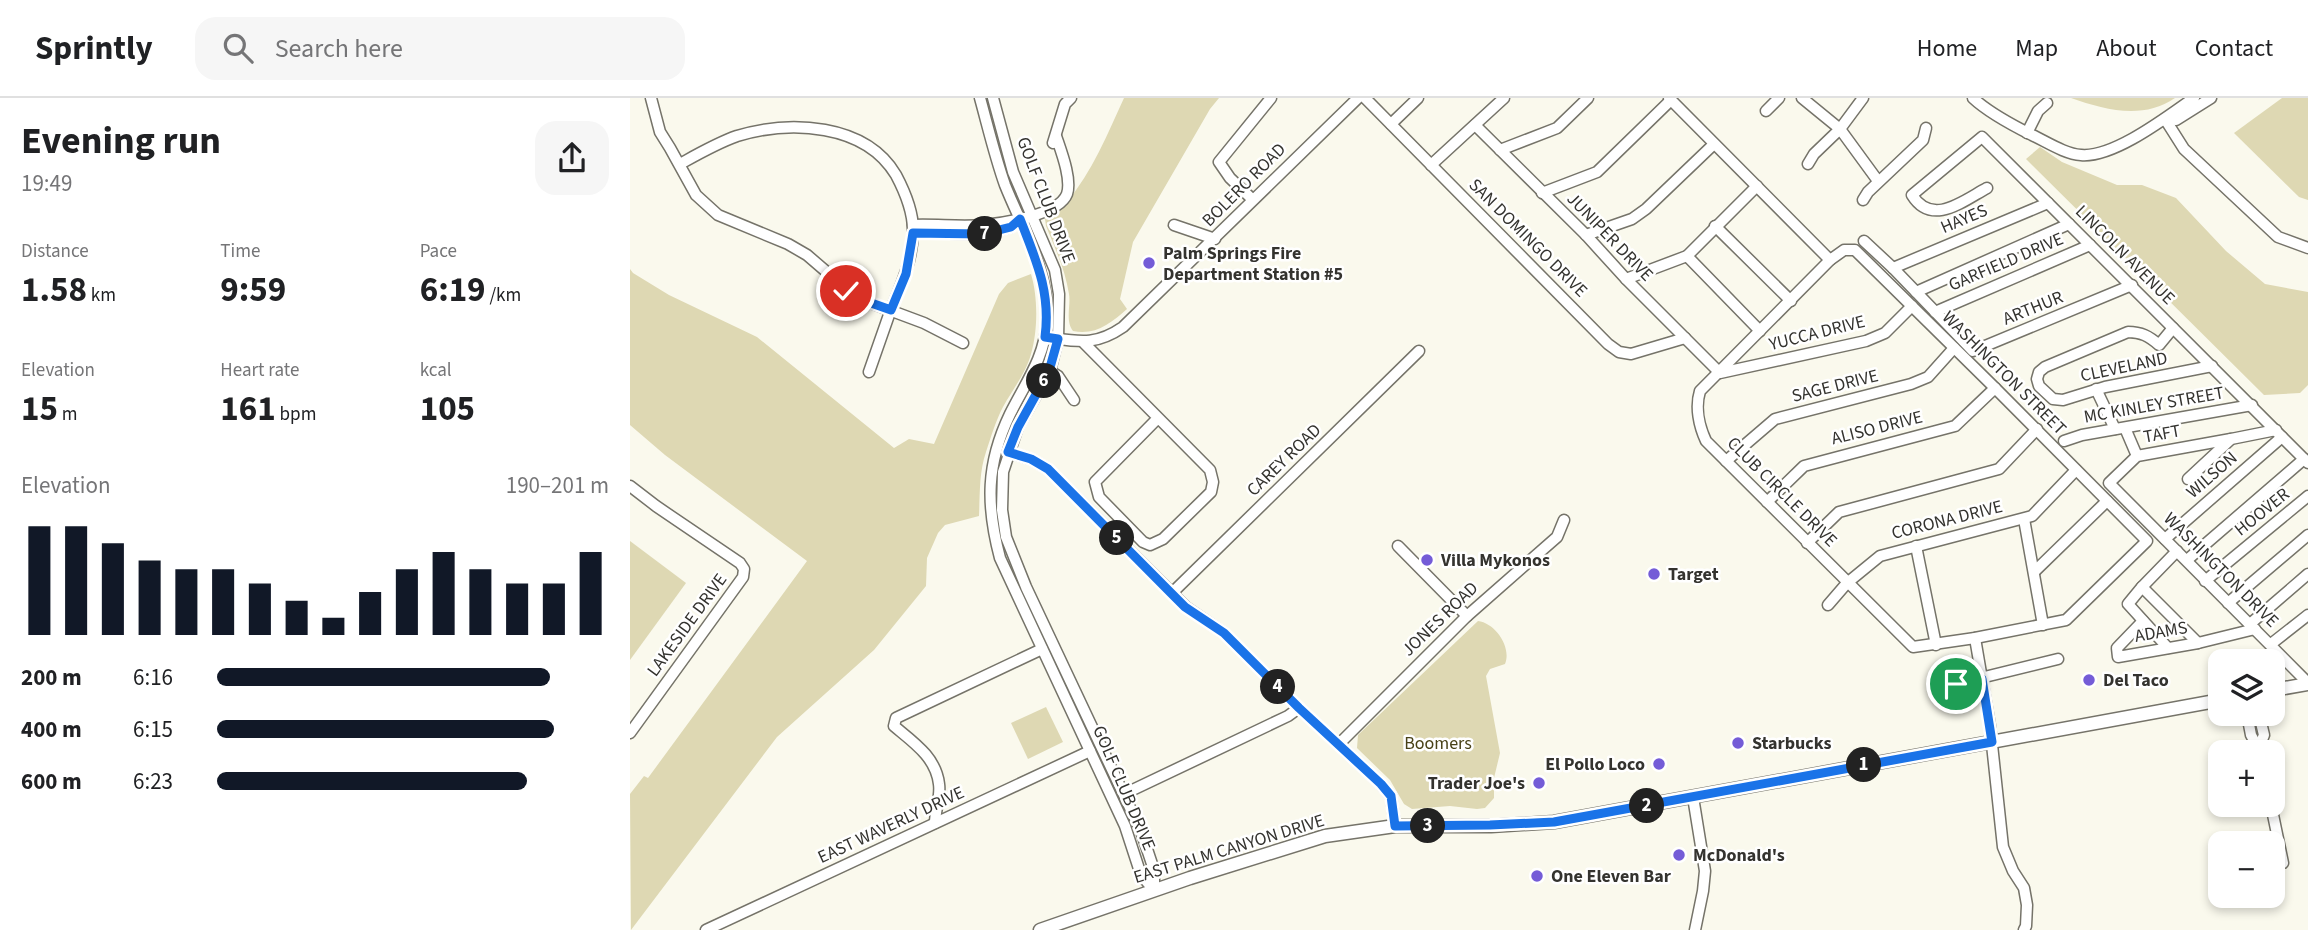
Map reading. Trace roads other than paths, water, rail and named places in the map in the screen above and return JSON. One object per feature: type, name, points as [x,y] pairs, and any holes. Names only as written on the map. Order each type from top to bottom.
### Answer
[{"type":"main road","points":[[2285,688],[2308,683]]},
{"type":"main road","name":"EAST PALM CANYON DRIVE","points":[[1040,930],[1232,864],[1325,836],[1395,826],[1554,822],[2208,702]]},
{"type":"street","points":[[651,98],[660,132],[696,195],[718,215],[788,244],[807,255],[857,298],[924,323],[964,343]]},
{"type":"street","name":"GOLF CLUB DRIVE","points":[[980,98],[1005,183],[1055,270],[1059,294],[1058,339],[1049,371],[1018,427],[1008,452],[1001,489],[1010,550],[1141,831],[1154,870],[1154,890]]},
{"type":"street","name":"GOLF CLUB DRIVE","points":[[993,98],[1045,289],[1047,321],[1041,357],[996,446],[990,478],[992,527],[1000,558],[1125,826],[1141,874],[1154,890]]},
{"type":"street","points":[[1252,199],[1230,178],[1219,162],[1271,98]]},
{"type":"street","name":"BOLERO ROAD","points":[[1045,337],[1084,343],[1111,335],[1123,327],[1358,98]]},
{"type":"street","name":"SAN DOMINGO DRIVE","points":[[1365,98],[1608,344],[1619,352],[1631,354],[1685,338]]},
{"type":"street","points":[[1391,124],[1418,98]]},
{"type":"street","points":[[1431,165],[1504,98]]},
{"type":"street","points":[[1500,150],[1557,128],[1588,98]]},
{"type":"street","points":[[1766,111],[1779,98]]},
{"type":"street","points":[[1802,98],[1840,129],[1878,181]]},
{"type":"street","points":[[1808,164],[1814,153],[1840,129],[1863,98]]},
{"type":"street","points":[[1973,98],[2027,133],[2079,155],[2095,155],[2112,149],[2165,119],[2194,98]]},
{"type":"street","points":[[2165,119],[2176,120],[2211,98]]},
{"type":"street","points":[[1542,193],[1597,172],[1670,99],[1830,260]]},
{"type":"street","points":[[913,229],[983,234],[1011,227],[1025,217],[1041,214],[1056,206],[1068,192],[1067,171],[1056,136],[1067,100]]},
{"type":"street","points":[[2027,133],[2038,111],[2047,103]]},
{"type":"street","points":[[2165,119],[2184,149],[2227,186],[2278,237],[2308,248]]},
{"type":"street","name":"JUNIPER DRIVE","points":[[1475,125],[1720,373]]},
{"type":"street","points":[[680,164],[737,136],[808,128],[855,138],[879,154],[892,168],[903,187],[913,229],[906,274],[869,372]]},
{"type":"street","points":[[1863,200],[1878,181],[1923,139],[1926,128]]},
{"type":"street","name":"LINCOLN AVENUE","points":[[1987,188],[1951,207],[1936,211],[1926,210],[1912,195],[1982,137],[2306,461]]},
{"type":"street","points":[[1586,235],[1632,219],[1714,144]]},
{"type":"street","points":[[1626,279],[1687,256],[1757,186]]},
{"type":"street","name":"HAYES","points":[[1893,268],[2048,203]]},
{"type":"street","points":[[1916,292],[2070,224]]},
{"type":"street","points":[[1174,225],[1215,239]]},
{"type":"street","points":[[1715,226],[1791,301]]},
{"type":"street","name":"ARTHUR","points":[[1864,242],[1893,268],[1973,351],[2132,285]]},
{"type":"street","name":"GARFIELD DRIVE","points":[[1935,312],[2090,245]]},
{"type":"street","name":"WASHINGTON STREET","points":[[1830,260],[1844,250],[1855,250],[2147,541]]},
{"type":"street","points":[[1687,256],[1760,331]]},
{"type":"street","name":"CLUB CIRCLE DRIVE","points":[[1830,260],[1700,391],[1697,401],[1701,431],[1706,442],[1913,647],[2066,620],[2147,541]]},
{"type":"street","name":"YUCCA DRIVE","points":[[1720,373],[1866,341],[1885,333],[1912,306]]},
{"type":"street","name":"CLEVELAND","points":[[2173,328],[2159,345],[2150,337],[2138,332],[2128,332],[2045,367],[2039,372],[2039,386],[2053,399],[2063,400],[2096,389],[2212,366]]},
{"type":"street","points":[[1084,343],[1210,470],[1213,482],[1211,492],[1163,539],[1150,545],[1143,542],[1099,497],[1095,482],[1158,418]]},
{"type":"street","name":"SAGE DRIVE","points":[[1726,461],[1775,419],[1911,384],[1928,377],[1954,348]]},
{"type":"street","name":"CAREY ROAD","points":[[1171,593],[1419,351]]},
{"type":"street","points":[[1049,371],[1058,376],[1074,400]]},
{"type":"street","name":"ALISO DRIVE","points":[[1767,502],[1804,466],[1955,426],[1995,388]]},
{"type":"street","points":[[2096,389],[2137,456]]},
{"type":"street","name":"MC KINLEY STREET","points":[[2063,441],[2082,435],[2252,405]]},
{"type":"street","points":[[1807,543],[1839,512],[1998,469],[2036,429]]},
{"type":"street","name":"TAFT","points":[[2109,483],[2137,456],[2231,439],[2279,434]]},
{"type":"street","name":"WILSON","points":[[2165,539],[2279,434]]},
{"type":"street","points":[[2188,479],[2231,439]]},
{"type":"street","points":[[1008,452],[1031,459],[1048,469],[1185,607],[1224,633],[1381,784],[1391,796],[1395,826]]},
{"type":"street","points":[[2187,560],[2306,461]]},
{"type":"street","name":"CORONA DRIVE","points":[[1828,606],[1847,583],[1880,556],[2032,516],[2076,470]]},
{"type":"street","name":"WASHINGTON DRIVE","points":[[2109,483],[2308,683]]},
{"type":"street","name":"LAKESIDE DRIVE","points":[[630,486],[740,563],[744,569],[743,577],[630,733]]},
{"type":"street","name":"HOOVER","points":[[2205,581],[2308,496]]},
{"type":"street","points":[[2034,572],[2107,500]]},
{"type":"street","points":[[2024,519],[2043,625]]},
{"type":"street","name":"JONES ROAD","points":[[1339,744],[1467,616],[1557,537],[1563,520]]},
{"type":"street","points":[[2228,603],[2308,535]]},
{"type":"street","points":[[1398,546],[1467,616]]},
{"type":"street","points":[[1916,546],[1936,645]]},
{"type":"street","points":[[2168,648],[2128,604],[2177,551]]},
{"type":"street","points":[[2253,627],[2308,574]]},
{"type":"street","points":[[2142,587],[2198,643]]},
{"type":"street","points":[[2271,644],[2308,615]]},
{"type":"street","name":"ADAMS","points":[[2143,621],[2116,648],[2118,657],[2198,643],[2253,627]]},
{"type":"street","points":[[1975,638],[1992,742],[2003,847],[2024,888],[2027,905],[2024,930]]},
{"type":"street","points":[[935,823],[939,784],[937,774],[923,750],[894,726],[896,718],[1042,649]]},
{"type":"street","points":[[1956,684],[2059,659]]},
{"type":"street","points":[[1124,793],[1268,726],[1299,708]]},
{"type":"street","name":"EAST WAVERLY DRIVE","points":[[706,930],[1090,751]]},
{"type":"street","points":[[1693,797],[1705,870],[1695,930]]},
{"type":"place","name":"Palm Springs Fire Department Station #5","points":[[1149,263]]},
{"type":"place","name":"Villa Mykonos","points":[[1427,560]]},
{"type":"place","name":"Target","points":[[1654,574]]},
{"type":"place","name":"Del Taco","points":[[2089,680]]},
{"type":"place","name":"Starbucks","points":[[1738,743]]},
{"type":"place","name":"El Pollo Loco","points":[[1659,764]]},
{"type":"place","name":"Trader Joe's","points":[[1539,783]]},
{"type":"place","name":"McDonald's","points":[[1679,855]]},
{"type":"place","name":"One Eleven Bar","points":[[1537,876]]},
{"type":"park label","name":"Boomers","points":[[1438,743]]}]
